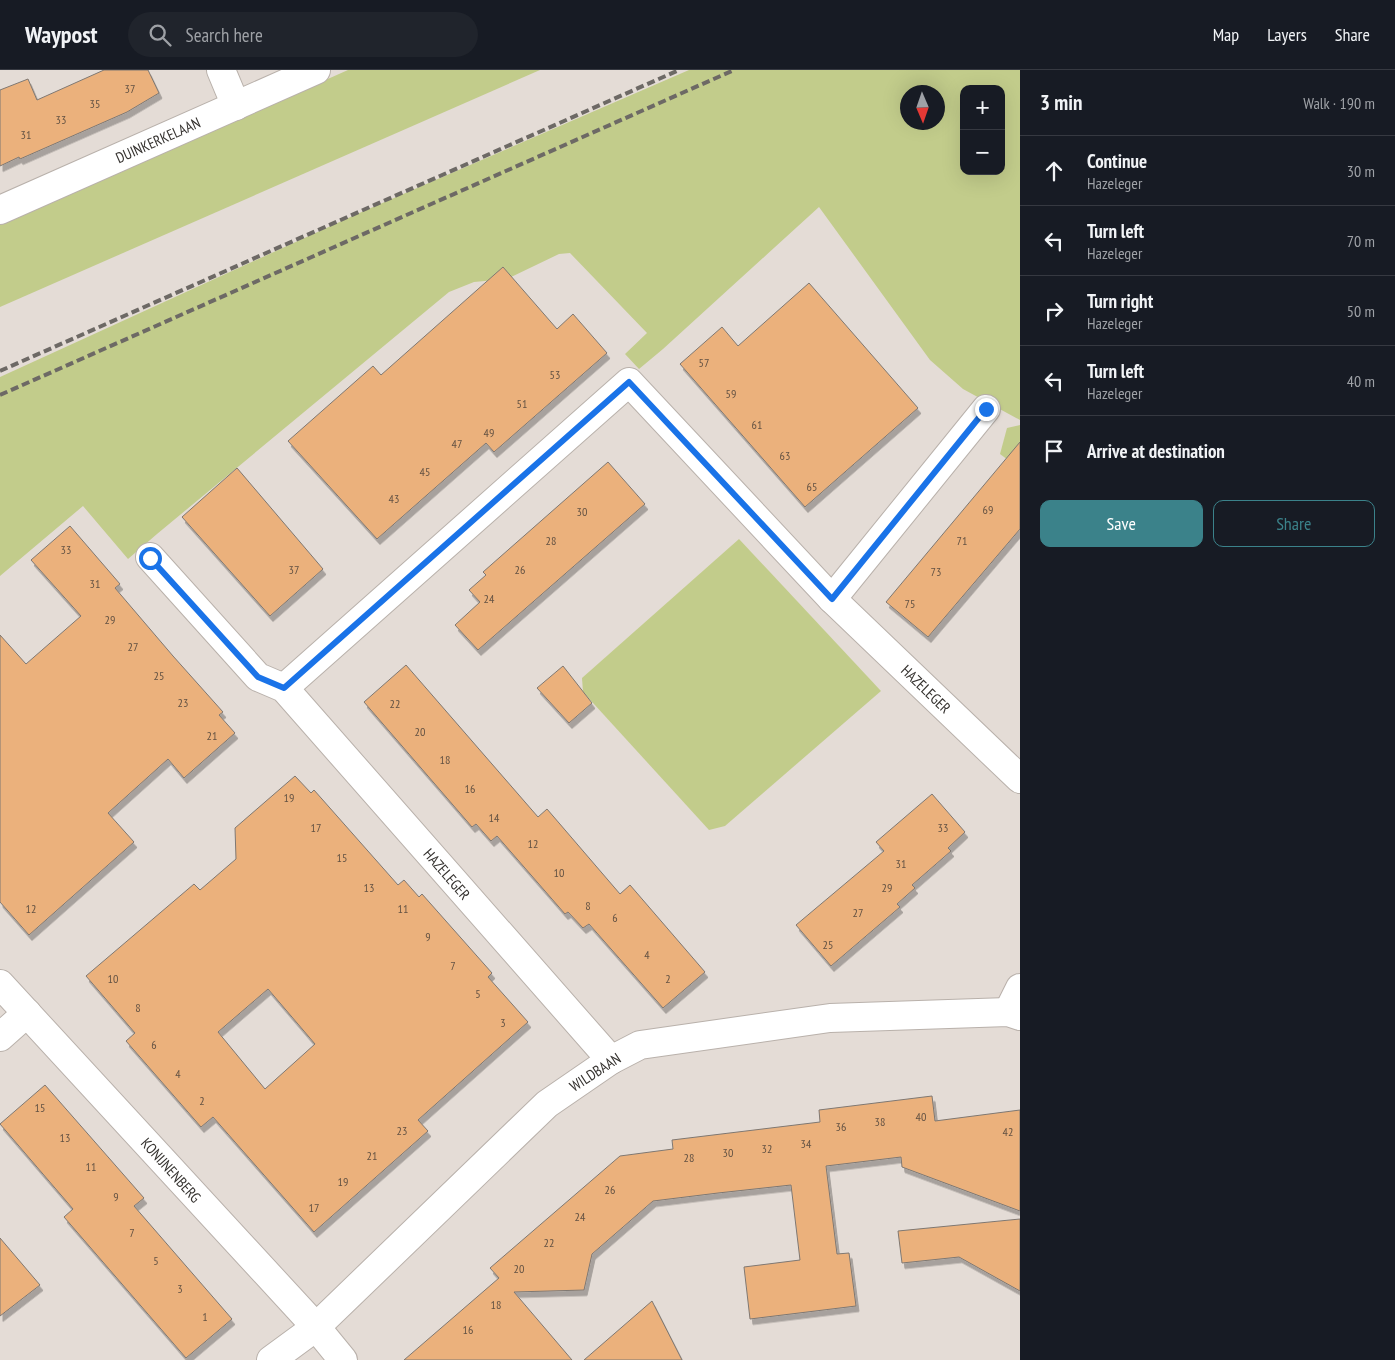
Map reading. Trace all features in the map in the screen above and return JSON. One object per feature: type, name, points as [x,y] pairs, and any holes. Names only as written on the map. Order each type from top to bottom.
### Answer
[{"type":"street","points":[[220,70],[236,106]]},
{"type":"street","name":"DUINKERKELAAN","points":[[0,210],[316,70]]},
{"type":"street","name":"HAZELEGER","points":[[284,688],[629,382],[832,599],[1020,779]]},
{"type":"street","points":[[832,599],[986,409]]},
{"type":"street","name":"HAZELEGER","points":[[150,558],[258,677],[284,688],[611,1060]]},
{"type":"street","name":"KONIJNENBERG","points":[[0,984],[316,1327],[343,1360]]},
{"type":"street","name":"WILDBAAN","points":[[271,1360],[316,1327],[547,1104],[611,1060],[640,1045],[830,1018],[1016,1005]]},
{"type":"street","points":[[0,1037],[27,1013]]},
{"type":"green space","points":[[348,70],[540,70],[0,307],[0,225]]},
{"type":"green space","points":[[689,70],[1020,70],[1020,420],[963,389],[930,360],[819,207],[639,369],[625,354],[647,333],[570,253],[559,254],[507,279],[474,282],[449,292],[128,559],[83,506],[0,576],[0,377],[357,214]]},
{"type":"green space","points":[[1020,425],[1020,469],[1000,454],[1007,428]]},
{"type":"green space","points":[[739,539],[881,691],[725,826],[709,830],[583,692],[582,678]]},
{"type":"building","points":[[104,70],[148,70],[159,93],[127,112],[0,166],[0,90],[28,79],[37,100]]},
{"type":"building","points":[[503,267],[557,329],[573,314],[607,353],[494,452],[486,443],[377,539],[288,441],[373,366],[381,375]]},
{"type":"building","points":[[809,283],[918,408],[805,507],[680,364],[722,327],[738,346]]},
{"type":"building","points":[[1020,442],[1020,529],[928,637],[886,602]]},
{"type":"building","points":[[608,462],[645,504],[478,650],[455,625],[480,602],[469,590],[486,575],[483,572]]},
{"type":"building","points":[[237,468],[323,569],[270,616],[182,517]]},
{"type":"building","points":[[70,526],[120,584],[115,588],[223,712],[219,715],[235,733],[184,778],[168,759],[108,813],[134,842],[29,935],[0,902],[0,635],[26,664],[81,616],[31,560]]},
{"type":"building","points":[[406,665],[538,817],[547,809],[620,894],[630,885],[705,972],[663,1008],[589,924],[583,928],[568,912],[565,914],[497,836],[491,841],[476,824],[472,827],[364,702]]},
{"type":"building","points":[[563,666],[592,703],[569,723],[537,688]]},
{"type":"building","points":[[295,776],[311,793],[314,790],[398,885],[404,880],[419,897],[422,894],[492,973],[488,977],[528,1022],[418,1120],[428,1131],[314,1232],[213,1117],[201,1127],[126,1041],[135,1033],[86,976],[194,884],[200,890],[236,859],[235,828]],"holes":[[[268,989],[315,1044],[265,1089],[218,1032]]]},
{"type":"building","points":[[932,794],[965,832],[948,848],[951,851],[912,885],[915,888],[897,904],[900,907],[831,966],[796,925],[884,851],[876,842]]},
{"type":"building","points":[[45,1085],[144,1198],[134,1206],[232,1319],[186,1358],[64,1217],[73,1209],[0,1124]]},
{"type":"building","points":[[932,1096],[935,1121],[1020,1110],[1020,1211],[902,1167],[901,1157],[826,1166],[837,1254],[849,1253],[856,1306],[750,1319],[744,1267],[800,1260],[791,1185],[718,1193],[653,1201],[592,1254],[584,1290],[514,1292],[572,1360],[404,1360],[499,1278],[490,1268],[620,1156],[673,1149],[672,1140],[820,1122],[819,1110]]},
{"type":"building","points":[[1020,1219],[1020,1291],[959,1257],[902,1263],[898,1231]]},
{"type":"building","points":[[0,1238],[40,1285],[0,1316]]},
{"type":"building","points":[[652,1301],[682,1360],[584,1360]]},
{"type":"railway","points":[[0,371],[679,70]]},
{"type":"railway","points":[[0,395],[734,70]]},
{"type":"route","points":[[150,558],[258,677],[284,688],[629,382],[832,599],[986,409]]}]
